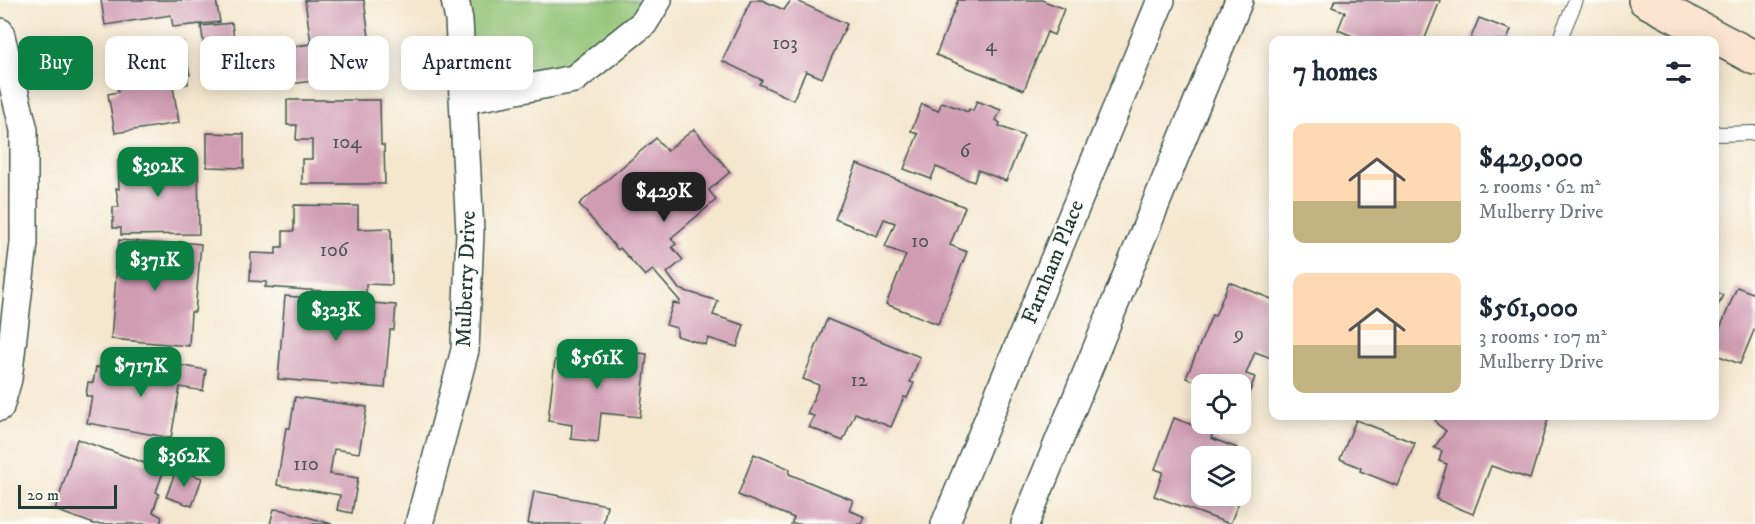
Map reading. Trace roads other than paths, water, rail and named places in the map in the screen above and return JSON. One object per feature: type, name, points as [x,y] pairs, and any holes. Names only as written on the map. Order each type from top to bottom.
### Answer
[{"type":"main road","points":[[1645,0],[1713,36]]},
{"type":"main road","points":[[1719,39],[1755,58]]},
{"type":"street","name":"Mulberry Drive","points":[[419,524],[465,350],[470,232],[459,20],[454,0]]},
{"type":"street","points":[[464,100],[574,79],[644,23],[658,0]]},
{"type":"street","name":"Farnham Place","points":[[945,524],[1161,0]]},
{"type":"street","points":[[1024,524],[1239,0]]},
{"type":"street","points":[[0,32],[24,130],[24,243],[8,379],[0,407]]},
{"type":"lane","points":[[1563,36],[1562,33],[1576,0]]},
{"type":"lane","points":[[1719,132],[1755,133]]}]
